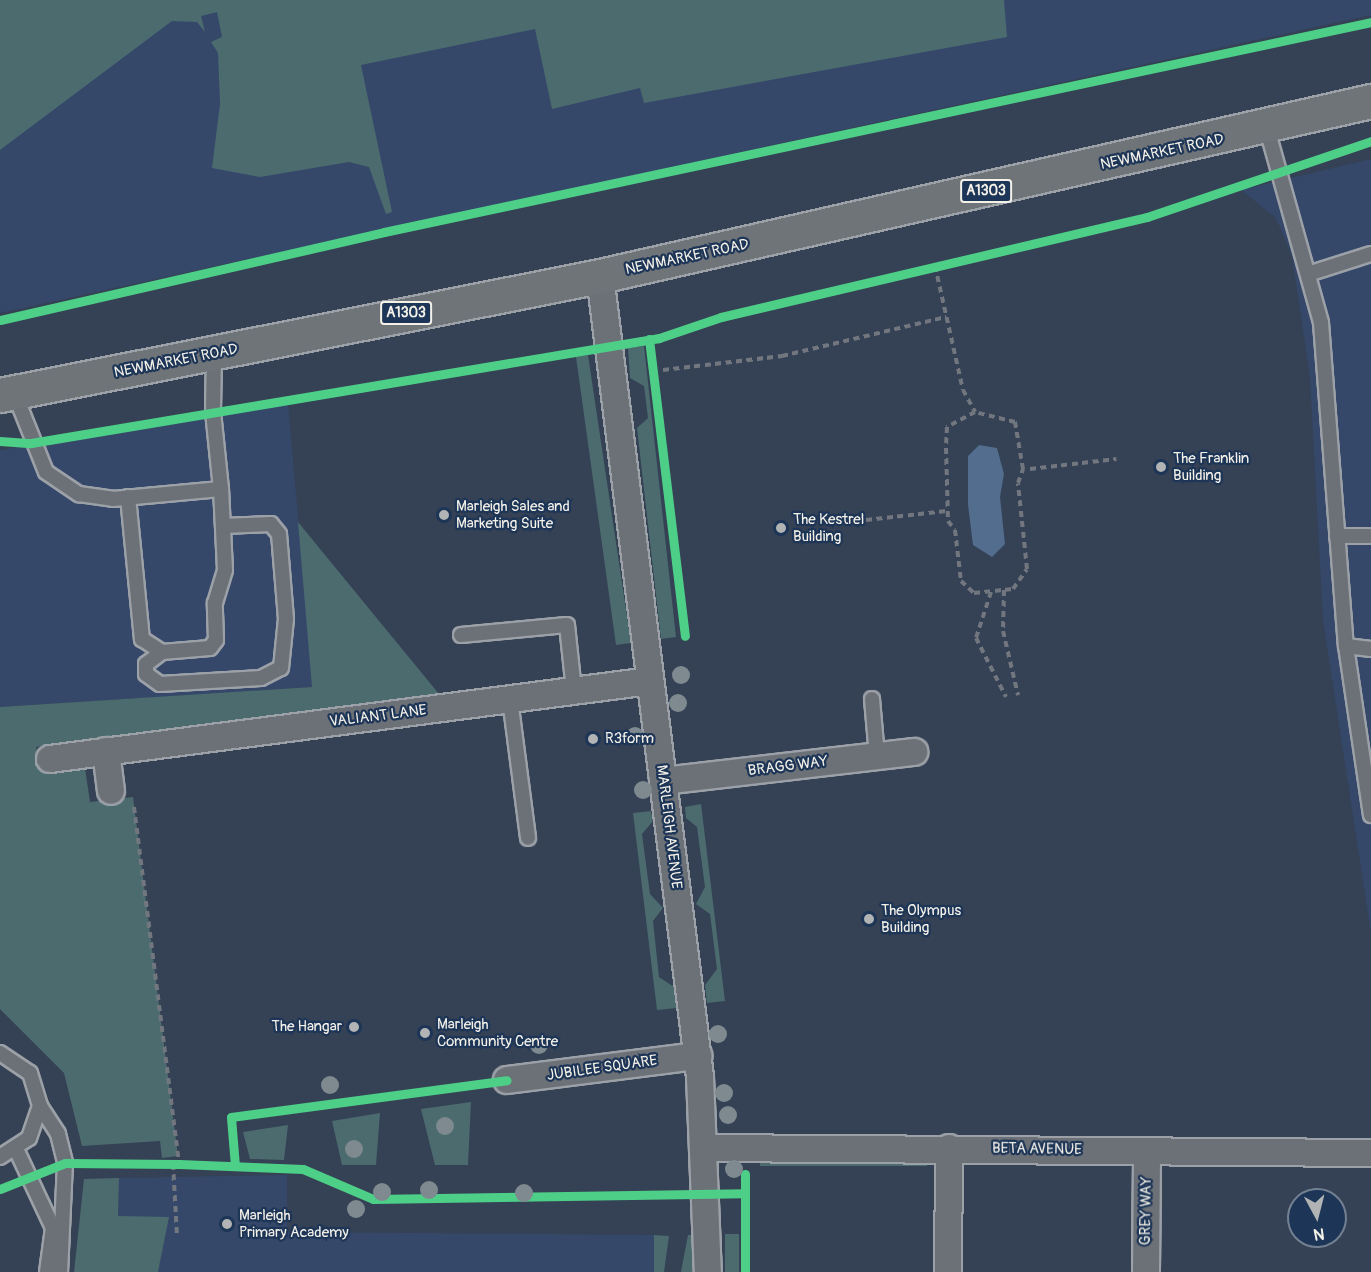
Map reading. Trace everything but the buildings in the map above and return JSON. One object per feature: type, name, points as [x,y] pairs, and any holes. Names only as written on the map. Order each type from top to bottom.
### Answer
[{"type":"main road","name":"NEWMARKET ROAD","points":[[7,393],[214,356],[278,337],[600,276],[1267,129],[1371,101]]},
{"type":"street","name":"MARLEIGH AVENUE","points":[[600,276],[698,1056],[708,1272]]},
{"type":"street","name":"VALIANT LANE","points":[[50,759],[650,681]]},
{"type":"street","points":[[106,751],[122,794]]},
{"type":"street","name":"BRAGG WAY","points":[[663,781],[914,752]]},
{"type":"street","name":"JUBILEE SQUARE","points":[[507,1080],[698,1056]]},
{"type":"street","name":"BETA AVENUE","points":[[704,1148],[949,1148],[1371,1153]]},
{"type":"street","points":[[948,1272],[949,1148]]},
{"type":"street","name":"GREY WAY","points":[[1146,1272],[1147,1151]]},
{"type":"lane","points":[[1267,129],[1311,273],[1321,323],[1346,646],[1371,815]]},
{"type":"lane","points":[[1311,273],[1371,254]]},
{"type":"lane","points":[[128,497],[138,627],[151,649],[162,652],[210,648],[216,640],[215,603],[225,570],[224,526],[213,411],[214,356]]},
{"type":"lane","points":[[7,393],[38,460],[57,483],[98,498],[221,489]]},
{"type":"lane","points":[[162,652],[146,664],[146,674],[160,684],[261,678],[281,668],[286,619],[279,534],[271,524],[224,526]]},
{"type":"lane","points":[[1337,536],[1371,537]]},
{"type":"lane","points":[[461,635],[567,625],[574,690]]},
{"type":"lane","points":[[1346,646],[1371,649]]},
{"type":"lane","points":[[510,699],[528,838]]},
{"type":"lane","points":[[872,699],[878,756]]},
{"type":"lane","points":[[0,1053],[30,1073],[40,1106],[58,1134],[65,1163],[60,1272]]},
{"type":"lane","points":[[0,1157],[16,1149],[29,1138],[40,1106]]},
{"type":"lane","points":[[16,1149],[53,1228],[47,1272]]},
{"type":"path","points":[[935,266],[963,390],[975,412]]},
{"type":"path","points":[[652,363],[658,372],[782,356],[946,317]]},
{"type":"path","points":[[975,412],[1014,422],[1023,469],[1018,483],[1027,569],[1013,589],[974,593],[960,581],[947,511],[947,427],[975,412]]},
{"type":"path","points":[[1030,469],[1116,459]]},
{"type":"path","points":[[866,520],[947,511]]},
{"type":"path","points":[[1004,590],[1003,631],[1018,695]]},
{"type":"path","points":[[991,592],[976,638],[1006,697]]},
{"type":"path","points":[[122,794],[181,1164],[177,1235]]},
{"type":"path","points":[[162,1164],[181,1164]]},
{"type":"shaded area","points":[[0,0],[1371,0],[1371,15],[0,313]]},
{"type":"shaded area","points":[[1371,159],[1371,933],[1323,620],[1310,377],[1292,256],[1276,218],[1241,190]]},
{"type":"shaded area","points":[[288,404],[313,687],[0,707],[0,450]]},
{"type":"shaded area","points":[[979,445],[997,448],[1004,474],[1000,497],[1005,544],[992,557],[973,545],[968,505],[968,456]]},
{"type":"shaded area","name":"Marleigh Primary Academy","points":[[287,1175],[287,1232],[654,1235],[654,1272],[158,1272],[168,1217],[118,1217],[119,1178]]},
{"type":"green space","points":[[0,0],[1004,0],[1007,37],[644,103],[640,88],[552,109],[535,29],[361,65],[392,212],[386,214],[369,167],[349,162],[260,177],[212,168],[220,104],[218,53],[211,42],[222,37],[217,12],[201,16],[205,32],[197,22],[172,21],[0,150]]},
{"type":"green space","points":[[644,346],[676,637],[661,639],[637,428],[648,418],[644,386],[630,378],[628,348]]},
{"type":"green space","points":[[588,355],[631,643],[616,645],[576,357]]},
{"type":"green space","points":[[298,522],[439,694],[36,747],[41,772],[85,768],[90,802],[133,797],[178,1156],[162,1158],[160,1141],[82,1146],[64,1073],[0,1009],[0,707],[312,687]]},
{"type":"green space","points":[[701,804],[725,1001],[707,1003],[705,985],[717,969],[710,914],[696,904],[705,887],[697,827],[686,818],[685,807]]},
{"type":"green space","points":[[651,811],[653,821],[642,834],[650,894],[663,908],[653,921],[659,977],[674,987],[677,1008],[657,1010],[633,813]]},
{"type":"green space","points":[[471,1102],[468,1165],[435,1165],[421,1109]]},
{"type":"green space","points":[[380,1113],[376,1165],[342,1165],[332,1121]]},
{"type":"green space","points":[[288,1125],[284,1160],[250,1159],[243,1132]]},
{"type":"green space","points":[[760,1156],[927,1156],[927,1166],[760,1166]]},
{"type":"green space","points":[[119,1178],[118,1216],[169,1217],[158,1272],[74,1272],[84,1179]]},
{"type":"green space","points":[[725,1234],[739,1234],[739,1272],[725,1272]]},
{"type":"green space","points":[[654,1235],[669,1236],[664,1272],[654,1272]]},
{"type":"green space","points":[[688,1235],[694,1235],[694,1272],[681,1272]]},
{"type":"cycle path","points":[[0,320],[384,232],[1371,22]]},
{"type":"cycle path","points":[[0,441],[31,443],[659,338],[721,317],[1147,217],[1371,141]]},
{"type":"cycle path","points":[[649,339],[685,636]]},
{"type":"cycle path","points":[[235,1166],[231,1117],[507,1080]]},
{"type":"cycle path","points":[[0,1189],[65,1163],[179,1164],[303,1169],[373,1199],[745,1193]]},
{"type":"cycle path","points":[[745,1174],[745,1272]]},
{"type":"place","name":"The Franklin Building","points":[[1161,467]]},
{"type":"place","name":"Marleigh Sales and Marketing Suite","points":[[444,515]]},
{"type":"place","name":"The Kestrel Building","points":[[781,528]]},
{"type":"place","name":"R3form","points":[[593,739]]},
{"type":"place","name":"The Olympus Building","points":[[869,919]]},
{"type":"place","name":"The Hangar","points":[[354,1027]]},
{"type":"place","name":"Marleigh Community Centre","points":[[425,1033]]},
{"type":"place","name":"Marleigh Primary Academy","points":[[227,1224]]}]
